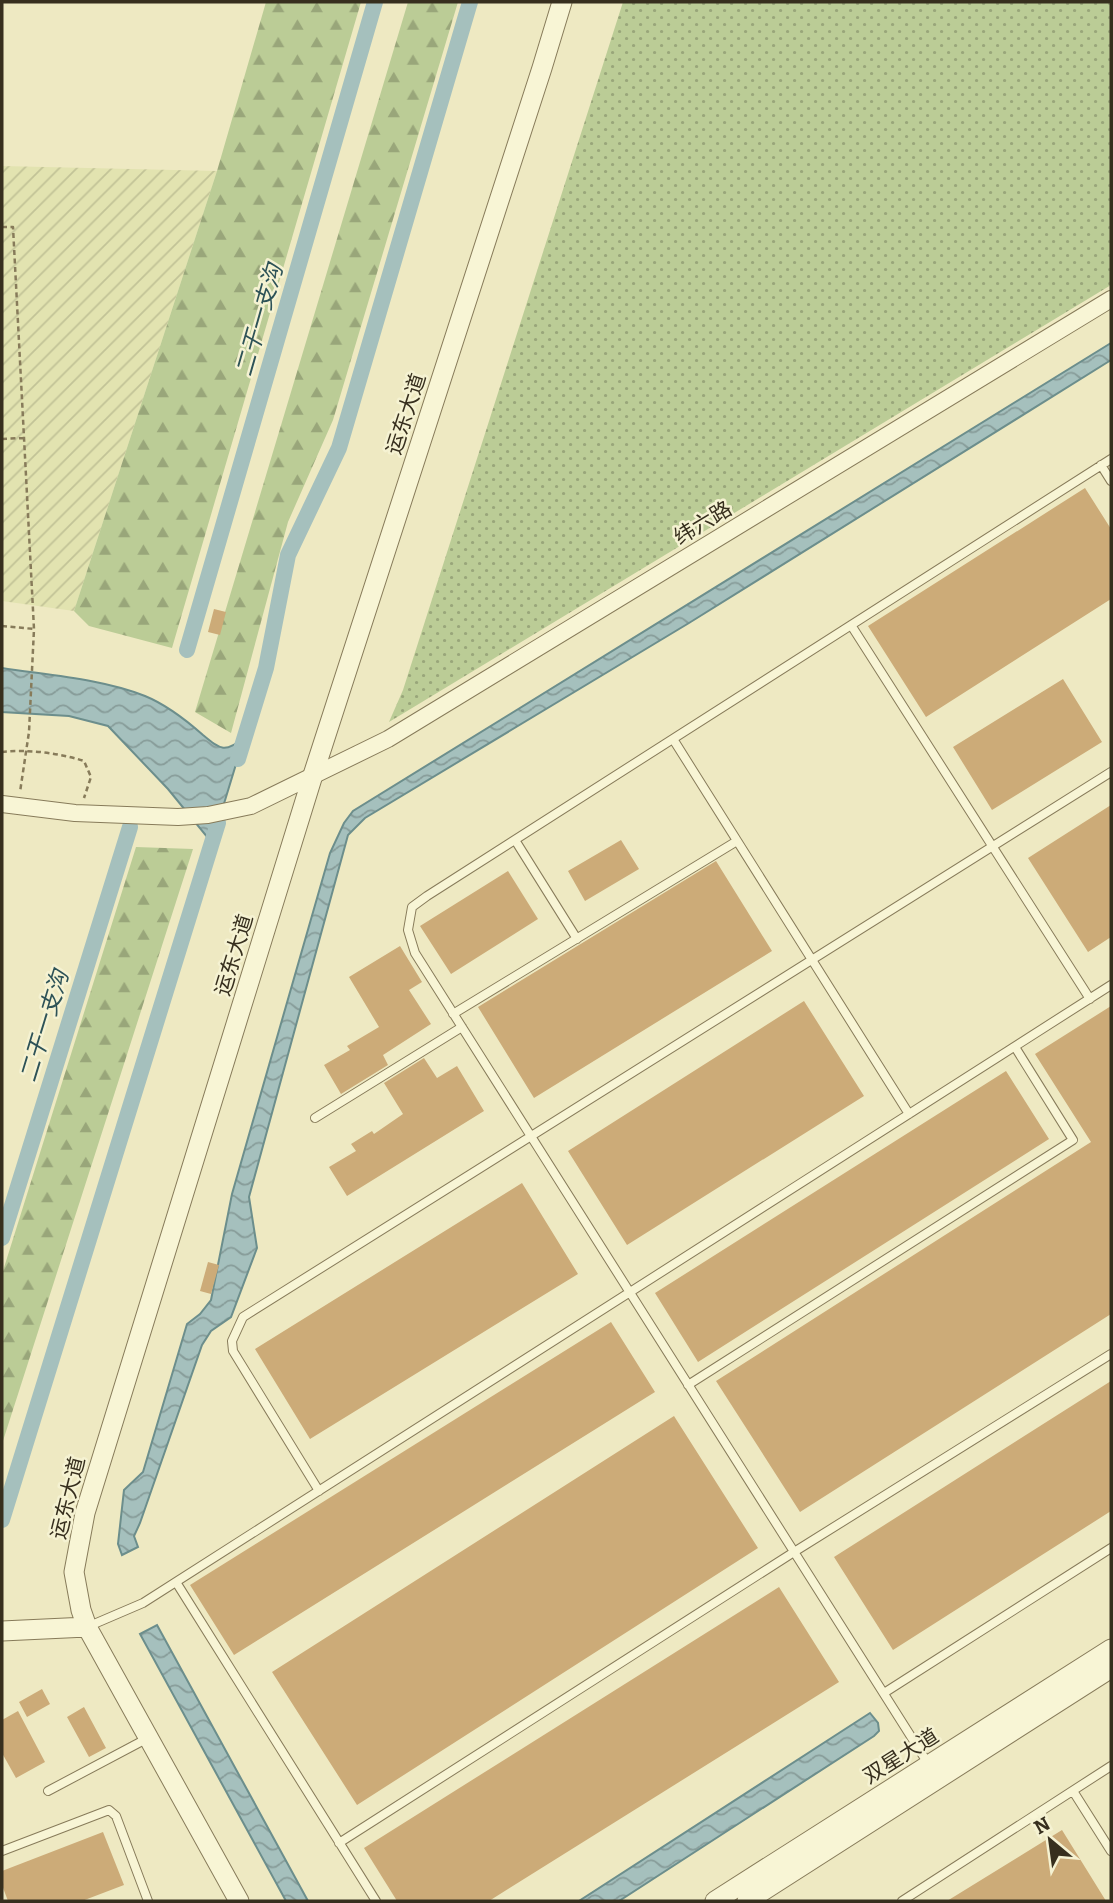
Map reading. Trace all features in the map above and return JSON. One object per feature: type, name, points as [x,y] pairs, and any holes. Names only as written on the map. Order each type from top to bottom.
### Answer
[{"type":"street","name":"运东大道","points":[[239,1901],[87,1627],[74,1572],[85,1513],[313,775],[562,2]]},
{"type":"street","name":"纬六路","points":[[68,812],[178,817],[239,809],[388,739],[1111,299]]},
{"type":"street","points":[[10,805],[68,812]]},
{"type":"street","points":[[5,1631],[87,1627]]},
{"type":"street","name":"双星大道","points":[[747,1901],[1111,1649]]},
{"type":"street","name":"双星大道","points":[[715,1901],[1111,1668]]},
{"type":"lane","points":[[934,1772],[453,1014],[415,953],[408,930],[412,907],[1111,459]]},
{"type":"lane","points":[[1101,465],[1111,481]]},
{"type":"lane","points":[[851,625],[1090,999]]},
{"type":"lane","points":[[673,739],[909,1114]]},
{"type":"lane","points":[[319,1491],[233,1352],[232,1341],[243,1317],[1111,772]]},
{"type":"lane","points":[[515,840],[577,939]]},
{"type":"lane","points":[[453,1014],[737,841]]},
{"type":"lane","points":[[87,1627],[143,1603],[1111,985]]},
{"type":"lane","points":[[315,1118],[462,1027]]},
{"type":"lane","points":[[688,1385],[1073,1140],[1015,1047]]},
{"type":"lane","points":[[339,1843],[794,1552],[1111,1354]]},
{"type":"lane","points":[[884,1693],[1111,1548]]},
{"type":"lane","points":[[176,1582],[376,1901]]},
{"type":"lane","points":[[48,1791],[148,1738]]},
{"type":"lane","points":[[902,1901],[1111,1766]]},
{"type":"lane","points":[[1073,1791],[1111,1851]]},
{"type":"lane","points":[[2,1851],[109,1810],[116,1816],[148,1901]]},
{"type":"path","points":[[2,227],[13,227],[33,629],[27,753],[10,805]]},
{"type":"path","points":[[2,439],[24,438]]},
{"type":"path","points":[[2,626],[33,629]]},
{"type":"path","points":[[2,752],[65,755],[84,761],[90,777],[85,796],[68,812]]},
{"type":"green space","points":[[266,2],[361,2],[172,648],[89,626],[74,611],[217,171]]},
{"type":"green space","points":[[408,2],[458,2],[333,420],[288,522],[231,733],[195,712]]},
{"type":"green space","points":[[623,2],[1109,2],[1111,285],[389,722],[403,690]]},
{"type":"green space","points":[[2,166],[217,171],[74,611],[2,601]]},
{"type":"green space","points":[[136,847],[193,849],[2,1444],[2,1274]]},
{"type":"water","points":[[1111,343],[1111,360],[689,623],[365,818],[348,835],[249,1197],[257,1248],[231,1317],[211,1331],[202,1345],[134,1536],[138,1547],[122,1555],[118,1544],[124,1490],[143,1472],[187,1324],[200,1314],[211,1300],[232,1194],[330,853],[344,823],[353,811]]},
{"type":"water","points":[[2,668],[56,675],[129,690],[169,708],[214,744],[223,748],[244,738],[212,843],[168,789],[108,726],[69,716],[2,712]]},
{"type":"water","points":[[157,1625],[308,1901],[286,1901],[140,1634]]},
{"type":"water","points":[[870,1713],[878,1723],[879,1731],[874,1736],[619,1901],[579,1901]]},
{"type":"building","points":[[1085,488],[1111,529],[1111,599],[926,717],[868,626]]},
{"type":"building","points":[[214,609],[226,612],[220,635],[208,632]]},
{"type":"building","points":[[1063,679],[1102,742],[992,810],[953,747]]},
{"type":"building","points":[[1111,805],[1111,937],[1088,952],[1028,858]]},
{"type":"building","points":[[621,840],[639,869],[585,901],[568,871]]},
{"type":"building","points":[[716,861],[772,951],[534,1098],[478,1007]]},
{"type":"building","points":[[508,871],[538,919],[451,974],[420,926]]},
{"type":"building","points":[[400,946],[422,982],[409,990],[431,1024],[383,1055],[388,1065],[341,1094],[324,1065],[350,1050],[347,1046],[379,1027],[349,977]]},
{"type":"building","points":[[804,1001],[864,1096],[627,1245],[568,1151]]},
{"type":"building","points":[[1111,1006],[1111,1314],[800,1512],[716,1381],[1091,1142],[1035,1054]]},
{"type":"building","points":[[424,1058],[437,1078],[457,1066],[484,1111],[347,1196],[329,1167],[356,1151],[351,1144],[372,1131],[374,1134],[403,1114],[384,1083]]},
{"type":"building","points":[[1006,1071],[1049,1139],[698,1362],[655,1293]]},
{"type":"building","points":[[522,1183],[578,1274],[310,1439],[255,1349]]},
{"type":"building","points":[[208,1262],[219,1265],[211,1294],[200,1291]]},
{"type":"building","points":[[611,1322],[655,1392],[234,1655],[190,1585]]},
{"type":"building","points":[[1111,1381],[1111,1511],[893,1650],[834,1557]]},
{"type":"building","points":[[674,1416],[758,1548],[357,1805],[272,1672]]},
{"type":"building","points":[[779,1587],[839,1682],[489,1901],[397,1901],[364,1848]]},
{"type":"building","points":[[42,1689],[50,1704],[27,1717],[19,1702]]},
{"type":"building","points":[[84,1707],[106,1748],[89,1757],[67,1717]]},
{"type":"building","points":[[18,1711],[45,1762],[16,1778],[2,1753],[2,1720]]},
{"type":"building","points":[[1062,1830],[1106,1901],[947,1901]]},
{"type":"building","points":[[103,1832],[124,1885],[82,1901],[8,1901],[2,1885],[2,1871]]},
{"type":"waterway","name":"二干一支沟","points":[[187,650],[375,2]]},
{"type":"waterway","points":[[238,759],[266,668],[288,555],[339,448],[470,2]]},
{"type":"waterway","points":[[2,1520],[218,823]]},
{"type":"waterway","name":"二干一支沟","points":[[2,1238],[130,827]]}]
